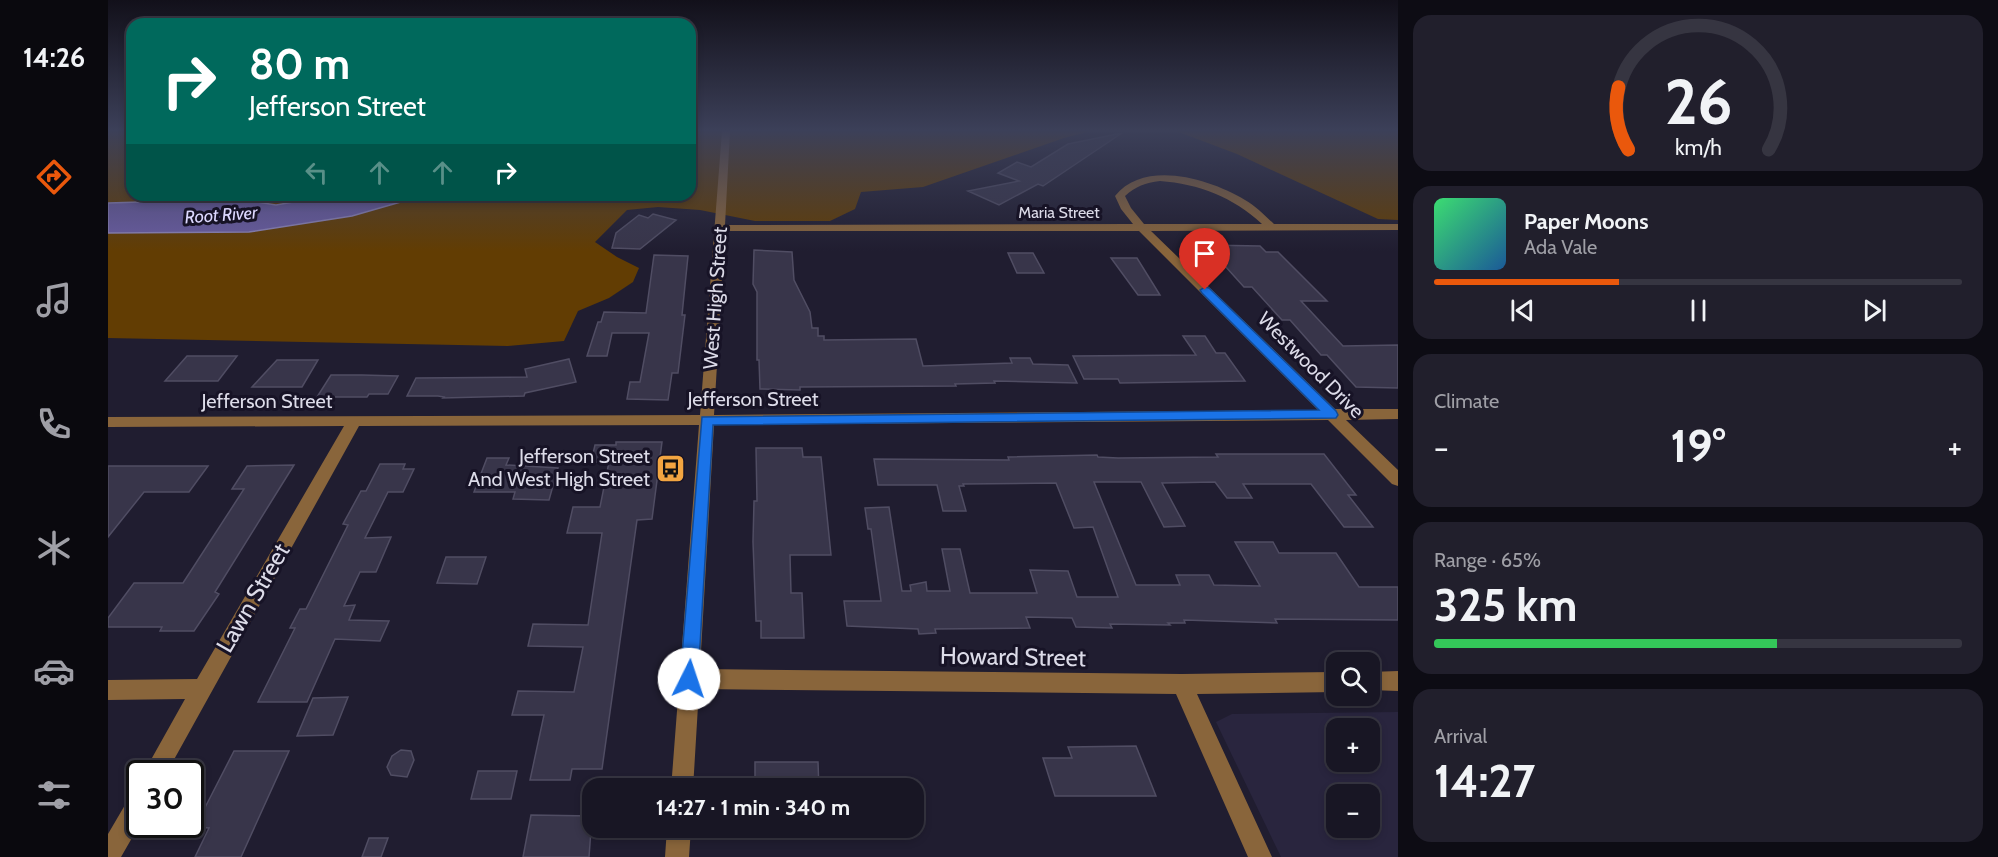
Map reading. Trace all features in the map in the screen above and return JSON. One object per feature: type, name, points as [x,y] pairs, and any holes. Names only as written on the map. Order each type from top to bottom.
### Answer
[{"type":"street","name":"West High Street","points":[[683,778],[724,171]]},
{"type":"street","name":"Westwood Drive","points":[[1271,227],[1240,201],[1198,183],[1158,178],[1138,182],[1124,190],[1120,196],[1126,209],[1142,228],[1398,480]]},
{"type":"street","name":"Maria Street","points":[[721,228],[1398,227]]},
{"type":"street","name":"Jefferson Street","points":[[108,422],[1398,414]]},
{"type":"street","name":"Lawn Street","points":[[162,760],[354,422]]},
{"type":"street","name":"Howard Street","points":[[689,679],[1182,684],[1326,682]]},
{"type":"street","points":[[1380,681],[1398,681]]},
{"type":"street","points":[[1182,684],[1260,857]]},
{"type":"street","points":[[108,690],[201,690]]},
{"type":"street","points":[[108,857],[126,826]]},
{"type":"street","points":[[677,857],[678,838]]},
{"type":"shaded area","points":[[108,171],[126,171],[126,201],[172,201],[108,203]]},
{"type":"shaded area","points":[[696,171],[969,171],[923,187],[861,192],[855,209],[830,221],[755,221],[700,210],[658,207],[627,210],[595,242],[639,268],[633,282],[609,298],[578,311],[564,341],[508,346],[108,338],[108,233],[250,232],[352,216],[404,201],[696,201]]},
{"type":"shaded area","points":[[1274,171],[1398,171],[1398,220],[1378,219]]},
{"type":"shaded area","points":[[250,201],[299,201],[276,205]]},
{"type":"shaded area","points":[[1398,712],[1398,857],[1281,857],[1216,722],[1232,714]]},
{"type":"water","name":"Root River","points":[[250,201],[276,205],[299,201],[404,201],[352,216],[249,232],[108,233],[108,203]]},
{"type":"building","points":[[1001,171],[1065,171],[1043,186],[1038,184],[999,205],[968,191],[1019,181],[998,173]]},
{"type":"building","points":[[653,214],[676,220],[640,249],[612,248],[616,233],[639,215],[648,218]]},
{"type":"building","points":[[1206,245],[1260,246],[1266,252],[1278,252],[1327,301],[1301,301],[1343,346],[1398,345],[1398,388],[1356,387],[1327,355],[1321,355],[1290,320],[1282,320],[1252,287],[1244,287]]},
{"type":"building","points":[[754,250],[792,252],[794,280],[810,312],[812,328],[818,328],[818,336],[824,336],[824,340],[916,339],[923,366],[1012,363],[1010,358],[1030,358],[1033,364],[1068,365],[1077,383],[994,381],[995,383],[955,384],[956,386],[760,389],[759,360],[757,360],[757,292],[753,284]]},
{"type":"building","points":[[1008,253],[1033,253],[1044,273],[1017,273]]},
{"type":"building","points":[[654,255],[688,256],[682,315],[685,315],[678,373],[672,373],[668,400],[627,399],[630,382],[640,382],[649,333],[612,333],[607,356],[587,356],[598,322],[601,322],[604,312],[646,313]]},
{"type":"building","points":[[1111,258],[1137,258],[1160,295],[1138,295]]},
{"type":"building","points":[[1183,336],[1205,336],[1216,353],[1225,353],[1245,381],[1120,383],[1118,379],[1084,379],[1073,356],[1196,355]]},
{"type":"building","points":[[187,356],[237,356],[218,381],[165,381]]},
{"type":"building","points":[[569,359],[576,382],[525,393],[524,396],[443,398],[407,396],[416,378],[527,377],[525,369]]},
{"type":"building","points":[[277,360],[318,360],[302,387],[252,387]]},
{"type":"building","points":[[331,375],[398,376],[388,394],[369,394],[367,397],[317,397]]},
{"type":"building","points":[[616,442],[662,442],[652,519],[637,520],[602,769],[572,769],[570,780],[530,780],[544,715],[512,715],[518,691],[574,692],[583,647],[528,646],[533,624],[588,625],[602,533],[567,533],[573,507],[600,507],[609,462],[591,462],[595,445],[616,445]]},
{"type":"building","points":[[756,448],[802,448],[803,457],[821,457],[831,555],[790,555],[791,593],[802,593],[804,638],[761,638],[761,621],[756,621],[753,542],[754,501],[757,501]]},
{"type":"building","points":[[1216,454],[1324,454],[1356,495],[1348,495],[1373,527],[1344,527],[1311,484],[1243,484],[1252,498],[1227,498],[1215,482],[1162,483],[1185,526],[1164,527],[1141,482],[1094,482],[1136,585],[1180,585],[1176,575],[1209,575],[1214,585],[1260,586],[1235,542],[1273,542],[1279,553],[1336,553],[1359,587],[1398,587],[1398,620],[1275,619],[1277,623],[1184,620],[1185,623],[1168,623],[1170,625],[1110,624],[1112,628],[1076,627],[1072,618],[1026,617],[1030,628],[935,629],[936,633],[919,634],[918,629],[847,626],[844,601],[881,601],[871,529],[868,529],[865,508],[889,507],[902,591],[911,591],[910,585],[926,582],[927,591],[950,591],[942,549],[960,549],[970,593],[1037,593],[1030,570],[1068,571],[1077,597],[1118,597],[1093,527],[1074,528],[1056,483],[963,484],[964,486],[959,486],[966,511],[943,511],[937,485],[878,485],[874,459],[1009,460],[1008,457],[1097,455],[1098,457],[1118,458],[1218,457]]},
{"type":"building","points":[[487,458],[509,458],[506,465],[558,468],[549,500],[513,499],[515,492],[474,492]]},
{"type":"building","points":[[380,464],[405,464],[403,469],[414,469],[403,492],[388,492],[365,538],[391,537],[376,572],[360,572],[344,606],[355,605],[349,620],[389,621],[380,641],[335,639],[307,702],[258,702],[295,628],[290,628],[300,609],[306,609],[348,525],[343,524],[361,491],[366,491]]},
{"type":"building","points":[[294,465],[215,592],[219,594],[194,631],[160,631],[162,627],[108,627],[108,618],[134,583],[183,583],[244,489],[232,489],[247,466]]},
{"type":"building","points":[[108,466],[208,466],[189,492],[144,492],[108,537]]},
{"type":"building","points":[[446,557],[486,557],[477,584],[437,583]]},
{"type":"building","points":[[348,697],[333,735],[297,736],[313,698]]},
{"type":"building","points":[[1136,746],[1156,796],[1055,796],[1043,758],[1072,758],[1068,747]]},
{"type":"building","points":[[401,750],[411,751],[414,760],[407,777],[391,775],[387,767],[392,756]]},
{"type":"building","points":[[234,751],[289,751],[241,857],[195,857],[209,828],[204,828],[204,809]]},
{"type":"building","points":[[755,762],[818,762],[819,778],[755,778]]},
{"type":"building","points":[[478,771],[517,771],[511,799],[471,799]]},
{"type":"building","points":[[531,815],[582,816],[582,838],[590,838],[589,857],[523,857]]},
{"type":"building","points":[[369,838],[388,838],[381,857],[362,857]]},
{"type":"place","name":"Jefferson Street And West High Street","points":[[671,468]]},
{"type":"route","points":[[689,679],[707,420],[1332,415],[1205,290]]}]
